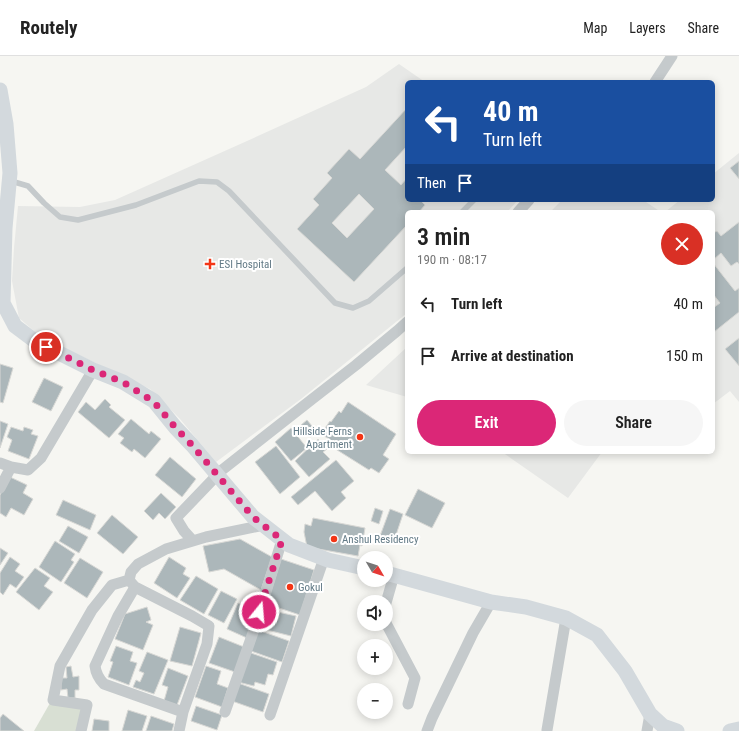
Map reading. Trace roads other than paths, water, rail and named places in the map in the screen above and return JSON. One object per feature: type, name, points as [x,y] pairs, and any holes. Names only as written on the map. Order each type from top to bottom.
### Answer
[{"type":"street","points":[[656,80],[672,56]]},
{"type":"street","points":[[0,90],[6,124],[10,173],[4,228],[3,302],[15,326],[34,342],[93,370],[123,382],[154,402],[253,517],[289,545],[324,558],[357,566]]},
{"type":"street","points":[[520,210],[527,202]]},
{"type":"street","points":[[192,541],[176,518],[217,475],[356,366],[405,324]]},
{"type":"street","points":[[0,463],[11,467],[28,470],[41,458],[93,370]]},
{"type":"street","points":[[0,488],[11,467]]},
{"type":"street","points":[[183,712],[104,684],[96,671],[95,666],[132,583],[131,572],[138,564],[166,549],[206,537],[264,525]]},
{"type":"street","points":[[225,712],[255,627],[282,540]]},
{"type":"street","points":[[270,715],[324,558]]},
{"type":"street","points":[[393,575],[491,602],[526,607],[566,618],[597,634],[625,671],[650,714],[663,726],[677,731]]},
{"type":"street","points":[[81,731],[87,705],[53,700],[60,666],[92,610],[112,585],[132,583],[209,626],[208,644],[183,712],[179,731]]},
{"type":"street","points":[[427,731],[473,633],[491,602]]},
{"type":"street","points":[[547,730],[566,618]]},
{"type":"street","points":[[390,631],[415,678],[408,704]]},
{"type":"street","points":[[647,731],[650,714]]},
{"type":"street","points":[[730,731],[739,729]]},
{"type":"lane","points":[[9,181],[28,186],[60,217],[78,220],[136,205],[199,181],[217,182],[229,191],[336,303],[353,308],[369,301],[405,270]]},
{"type":"lane","points":[[464,210],[472,202]]},
{"type":"place","name":"ESI Hospital","points":[[210,264]]},
{"type":"place","name":"Hillside Ferns Apartment","points":[[360,437]]},
{"type":"place","name":"Anshul Residency","points":[[334,539]]},
{"type":"place","name":"Gokul","points":[[290,587]]}]
